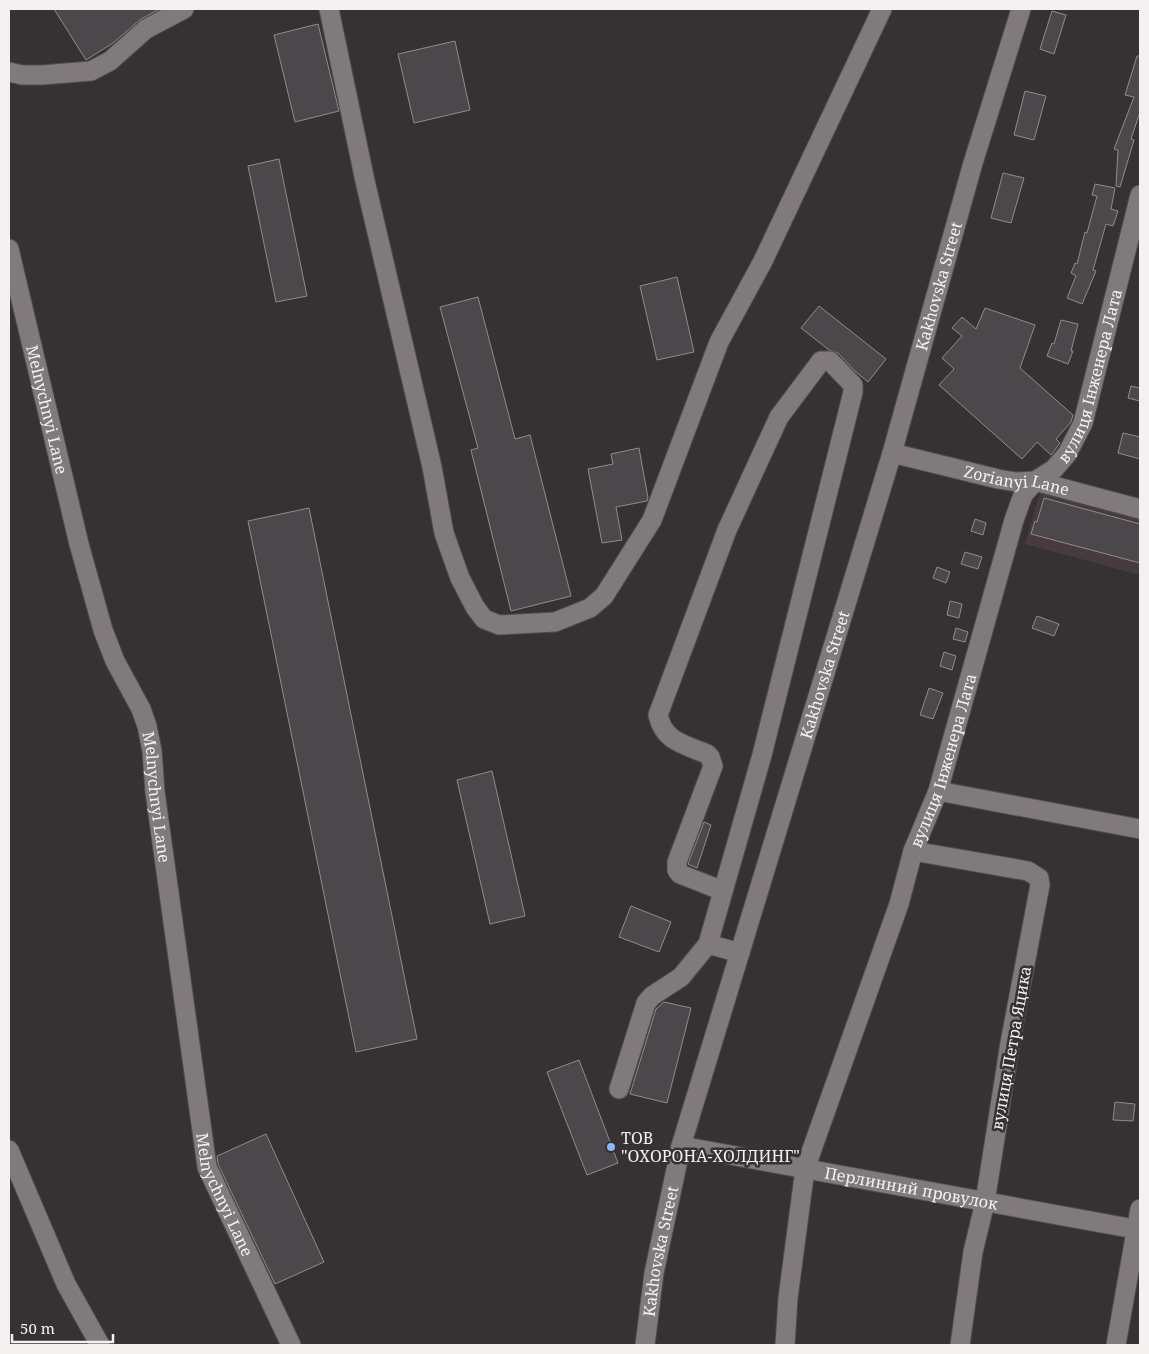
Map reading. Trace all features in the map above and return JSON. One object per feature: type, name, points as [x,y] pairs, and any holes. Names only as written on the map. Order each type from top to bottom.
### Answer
[{"type":"street","points":[[9,72],[22,75],[42,75],[91,71],[110,61],[146,30],[184,9]]},
{"type":"street","points":[[329,9],[365,181],[432,467],[444,533],[460,578],[475,606],[484,619],[499,625],[555,622],[590,608],[604,596],[652,520],[719,342],[763,261],[882,9]]},
{"type":"street","name":"Kakhovska Street","points":[[646,1345],[654,1273],[681,1146],[892,453],[973,164],[1021,9]]},
{"type":"street","name":"вулиця Інженера Лата","points":[[785,1345],[788,1298],[805,1169],[899,904],[913,851],[938,792],[1014,520],[1023,495],[1035,481],[1054,469],[1066,454],[1083,423],[1140,199]]},
{"type":"street","name":"Melnychnyi Lane","points":[[9,249],[79,544],[103,630],[115,661],[141,709],[147,726],[208,1167],[290,1345]]},
{"type":"street","points":[[619,1088],[646,1003],[652,996],[681,977],[708,944],[762,756],[853,392],[853,385],[830,361],[826,360],[821,361],[779,417],[727,530],[658,715],[664,731],[672,738],[710,756],[713,766],[676,862],[677,870],[680,874],[723,891]]},
{"type":"street","name":"Zorianyi Lane","points":[[892,453],[998,479],[1016,482],[1035,481],[1140,509]]},
{"type":"street","points":[[938,792],[1140,829]]},
{"type":"street","name":"вулиця Петра Яцика","points":[[913,851],[1028,871],[1040,878],[1010,1043],[985,1202],[973,1252],[960,1345]]},
{"type":"street","points":[[708,944],[740,953]]},
{"type":"street","name":"Перлинний провулок","points":[[681,1146],[1138,1230]]},
{"type":"street","points":[[9,1150],[66,1284],[100,1345]]},
{"type":"street","points":[[1116,1345],[1138,1230],[1140,1208]]},
{"type":"shaded area","points":[[1040,493],[1140,519],[1140,575],[1025,544]]},
{"type":"building","points":[[54,9],[160,9],[141,19],[113,43],[86,60]]},
{"type":"building","points":[[1052,11],[1066,15],[1054,54],[1040,49]]},
{"type":"building","points":[[318,24],[339,111],[295,122],[274,35]]},
{"type":"building","points":[[455,41],[470,110],[414,123],[398,54]]},
{"type":"building","points":[[1137,56],[1140,56],[1140,112],[1131,139],[1134,140],[1120,187],[1116,186],[1118,150],[1114,149],[1134,97],[1125,95]]},
{"type":"building","points":[[1025,91],[1046,96],[1034,140],[1014,135]]},
{"type":"building","points":[[279,159],[307,296],[276,302],[248,166]]},
{"type":"building","points":[[1003,173],[1024,178],[1011,223],[991,218]]},
{"type":"building","points":[[1095,184],[1115,188],[1111,209],[1118,211],[1113,226],[1106,224],[1093,270],[1096,271],[1082,304],[1067,298],[1076,276],[1071,273],[1075,263],[1077,264],[1097,196],[1092,195]]},
{"type":"building","points":[[677,277],[694,352],[657,360],[640,286]]},
{"type":"building","points":[[478,297],[515,439],[530,435],[571,596],[511,611],[471,450],[478,448],[440,307]]},
{"type":"building","points":[[819,306],[886,359],[868,382],[838,353],[829,350],[801,328]]},
{"type":"building","points":[[985,308],[1035,325],[1020,368],[1073,415],[1071,422],[1056,439],[1060,443],[1051,455],[1037,442],[1022,459],[939,385],[954,369],[942,358],[962,336],[952,328],[962,317],[976,329]]},
{"type":"building","points":[[1061,320],[1078,324],[1071,351],[1073,351],[1068,364],[1047,356],[1052,343],[1054,344]]},
{"type":"building","points":[[1131,386],[1140,388],[1140,401],[1128,398]]},
{"type":"building","points":[[1123,433],[1140,437],[1140,459],[1118,453]]},
{"type":"building","points":[[639,448],[647,501],[616,507],[622,540],[602,543],[588,469],[613,464],[611,454]]},
{"type":"building","points":[[1044,498],[1140,524],[1140,563],[1031,534],[1035,521],[1037,522]]},
{"type":"building","points":[[309,508],[417,1039],[356,1052],[248,521]]},
{"type":"building","points":[[975,519],[986,523],[983,535],[971,531]]},
{"type":"building","points":[[965,552],[982,557],[978,569],[961,564]]},
{"type":"building","points":[[937,567],[950,572],[946,583],[933,578]]},
{"type":"building","points":[[950,601],[962,604],[959,618],[947,615]]},
{"type":"building","points":[[1037,616],[1059,624],[1054,636],[1032,628]]},
{"type":"building","points":[[956,628],[968,632],[965,642],[953,639]]},
{"type":"building","points":[[944,652],[956,656],[952,670],[940,666]]},
{"type":"building","points":[[929,688],[943,693],[933,719],[920,715]]},
{"type":"building","points":[[492,771],[525,916],[490,924],[457,780]]},
{"type":"building","points":[[704,822],[711,825],[697,868],[688,864]]},
{"type":"building","points":[[631,906],[671,922],[659,952],[619,937]]},
{"type":"building","points":[[664,1002],[691,1008],[667,1103],[630,1094],[656,1009]]},
{"type":"building","points":[[579,1060],[618,1163],[587,1175],[547,1072]]},
{"type":"building","points":[[1115,1102],[1135,1104],[1133,1121],[1113,1120]]},
{"type":"building","points":[[266,1134],[324,1262],[275,1284],[218,1164],[217,1156]]},
{"type":"place","name":"ТОВ \"ОХОРОНА-ХОЛДИНГ\"","points":[[611,1147]]}]
